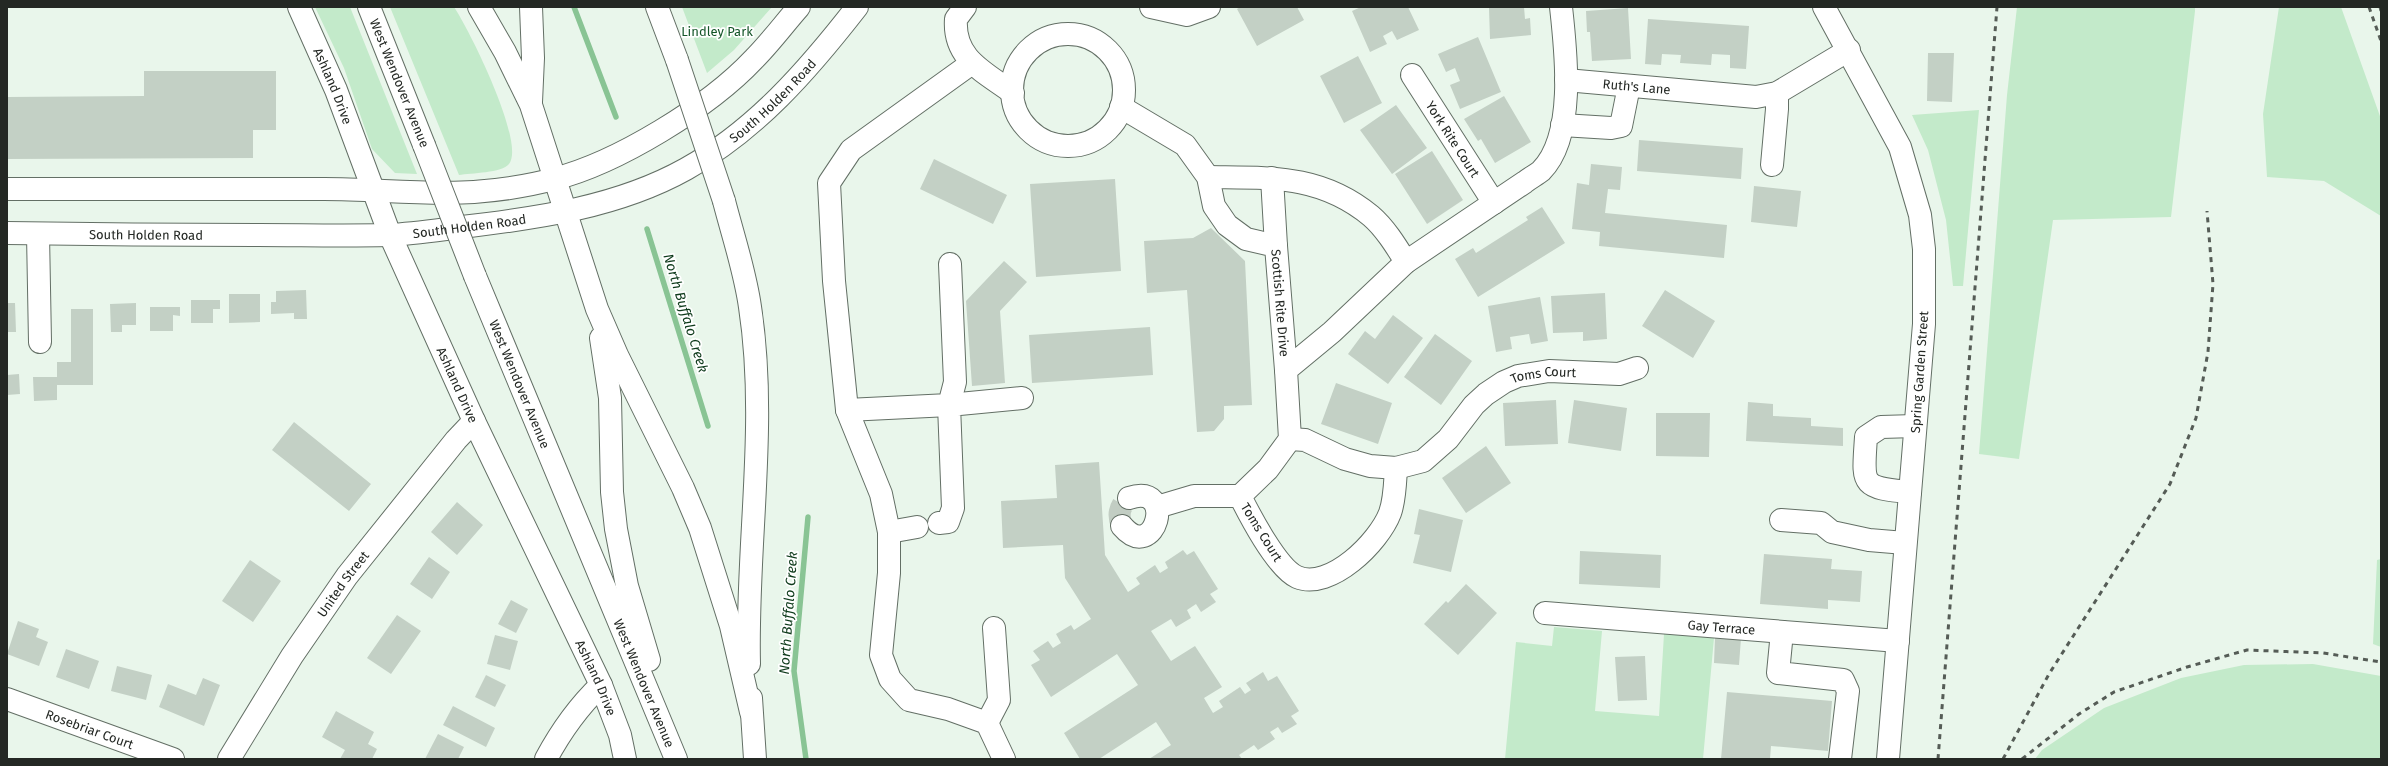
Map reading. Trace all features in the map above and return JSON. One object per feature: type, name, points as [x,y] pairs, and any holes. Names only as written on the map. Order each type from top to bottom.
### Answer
[{"type":"main road","name":"Ashland Drive","points":[[299,7],[336,90],[390,235],[474,421],[601,685],[620,735],[625,759]]},
{"type":"main road","name":"West Wendover Avenue","points":[[369,7],[475,276],[676,759]]},
{"type":"main road","points":[[479,7],[505,52],[531,105],[597,309],[617,355],[683,488],[700,528],[731,626],[751,712]]},
{"type":"main road","points":[[531,7],[533,58],[531,105]]},
{"type":"main road","points":[[657,7],[677,60],[724,201],[740,259],[750,306],[756,363],[756,434],[748,612],[751,712],[755,759]]},
{"type":"main road","points":[[7,189],[372,190],[415,193],[471,192],[494,190],[555,179],[592,165],[636,144],[680,118],[725,86],[753,60],[799,7]]},
{"type":"main road","name":"South Holden Road","points":[[7,233],[390,235],[530,219],[565,212],[654,185],[686,169],[722,146],[753,122],[790,87],[818,58],[857,7]]},
{"type":"main road","points":[[965,7],[956,19],[955,30],[958,45],[967,59],[1013,93]]},
{"type":"main road","points":[[1151,7],[1186,15],[1209,7]]},
{"type":"main road","points":[[1396,468],[1370,466],[1345,459],[1306,440],[1290,439],[1286,370],[1332,332],[1406,262],[1540,171],[1556,145],[1562,125],[1566,80],[1561,7]]},
{"type":"main road","name":"Spring Garden Street","points":[[1824,7],[1900,147],[1920,215],[1924,249],[1925,285],[1888,759]]},
{"type":"main road","points":[[1058,33],[1078,33],[1098,41],[1113,56],[1122,75],[1123,97],[1121,107],[1112,126],[1096,140],[1077,147],[1056,146],[1038,138],[1022,123],[1014,103],[1013,93],[1013,82],[1018,65],[1026,53],[1045,38],[1058,33]]},
{"type":"main road","name":"Ruth's Lane","points":[[1566,80],[1756,97],[1777,93],[1848,50]]},
{"type":"main road","points":[[972,62],[851,150],[829,183],[834,282],[847,410],[881,494],[889,532],[889,573],[881,655],[890,680],[910,700],[948,709],[987,723],[1004,759]]},
{"type":"main road","name":"York Rite Court","points":[[1412,75],[1494,203]]},
{"type":"main road","points":[[1562,125],[1611,128],[1621,126],[1629,86]]},
{"type":"main road","points":[[1772,165],[1778,109],[1777,93]]},
{"type":"main road","name":"Scottish Rite Drive","points":[[1121,107],[1185,145],[1208,177],[1214,206],[1227,226],[1246,239],[1276,246],[1286,370]]},
{"type":"main road","points":[[1208,177],[1287,179],[1315,185],[1347,199],[1372,216],[1406,262]]},
{"type":"main road","points":[[1272,178],[1276,246]]},
{"type":"main road","points":[[38,234],[40,342]]},
{"type":"main road","points":[[939,524],[948,522],[953,508],[949,405],[955,382],[950,264]]},
{"type":"main road","points":[[597,309],[610,398],[612,492],[616,529],[627,586],[652,673],[666,733]]},
{"type":"main road","name":"Toms Court","points":[[1290,439],[1268,469],[1240,496],[1277,558],[1286,570],[1296,577],[1309,580],[1322,578],[1354,559],[1369,547],[1380,534],[1393,501],[1396,468],[1423,461],[1448,439],[1474,405],[1486,394],[1504,382],[1518,376],[1549,371],[1619,374],[1637,368]]},
{"type":"main road","points":[[847,410],[949,405],[1022,398]]},
{"type":"main road","name":"United Street","points":[[229,759],[284,668],[347,576],[456,440],[474,421]]},
{"type":"main road","points":[[1910,492],[1882,490],[1872,486],[1864,474],[1866,436],[1881,427],[1915,426]]},
{"type":"main road","points":[[1122,526],[1131,534],[1145,535],[1151,532],[1158,520],[1157,507],[1148,498],[1142,496],[1129,498]]},
{"type":"main road","points":[[1157,507],[1194,496],[1240,496]]},
{"type":"main road","points":[[1781,520],[1821,523],[1832,532],[1869,540],[1905,543]]},
{"type":"main road","points":[[889,532],[917,527]]},
{"type":"main road","name":"Gay Terrace","points":[[1545,613],[1898,641]]},
{"type":"main road","points":[[987,723],[998,700],[994,628]]},
{"type":"main road","points":[[1782,632],[1778,673],[1843,680],[1848,691],[1840,759]]},
{"type":"main road","points":[[546,759],[558,736],[582,703],[601,685]]},
{"type":"main road","name":"Rosebriar Court","points":[[7,699],[173,759]]},
{"type":"green space","points":[[315,7],[350,7],[417,174],[395,173],[372,149],[344,68]]},
{"type":"green space","points":[[390,7],[454,7],[494,86],[503,111],[510,134],[512,152],[509,164],[505,167],[493,171],[459,175]]},
{"type":"green space","name":"Lindley Park","points":[[682,7],[772,7],[734,50],[707,73]]},
{"type":"green space","points":[[2017,7],[2195,7],[2171,217],[2053,220],[2019,459],[1979,454],[2007,95]]},
{"type":"green space","points":[[2279,7],[2341,7],[2381,119],[2381,216],[2324,181],[2267,177],[2263,114]]},
{"type":"green space","points":[[1979,110],[1963,286],[1953,286],[1946,220],[1928,150],[1912,115]]},
{"type":"green space","points":[[2381,559],[2381,647],[2373,644],[2377,560]]},
{"type":"green space","points":[[1554,627],[1602,631],[1595,711],[1659,716],[1664,634],[1714,638],[1703,759],[1505,759],[1516,642],[1552,646]]},
{"type":"green space","points":[[2313,664],[2381,676],[2381,759],[2035,759],[2042,750],[2104,708],[2181,678],[2244,665]]},
{"type":"building","points":[[1240,7],[1297,7],[1304,20],[1257,46],[1237,9]]},
{"type":"building","points":[[1361,7],[1408,7],[1419,30],[1397,40],[1392,31],[1383,36],[1387,44],[1370,52],[1352,11]]},
{"type":"building","points":[[1524,7],[1525,19],[1530,18],[1531,35],[1490,39],[1489,8]]},
{"type":"building","points":[[1628,8],[1631,59],[1592,61],[1590,32],[1587,32],[1586,11]]},
{"type":"building","points":[[1648,19],[1749,26],[1746,69],[1730,68],[1730,55],[1712,54],[1711,65],[1680,63],[1681,55],[1662,54],[1661,65],[1645,64]]},
{"type":"building","points":[[1478,37],[1501,92],[1460,109],[1450,85],[1460,81],[1455,68],[1446,72],[1438,54]]},
{"type":"building","points":[[1928,53],[1954,53],[1952,102],[1927,101]]},
{"type":"building","points":[[1358,56],[1382,103],[1344,123],[1320,76]]},
{"type":"building","points":[[144,71],[276,71],[276,130],[253,130],[253,158],[7,159],[7,97],[144,96]]},
{"type":"building","points":[[1504,96],[1531,142],[1495,163],[1481,139],[1478,141],[1464,119]]},
{"type":"building","points":[[1396,105],[1427,148],[1392,174],[1360,130]]},
{"type":"building","points":[[1639,140],[1743,148],[1741,179],[1637,171]]},
{"type":"building","points":[[1432,151],[1463,200],[1427,224],[1395,174]]},
{"type":"building","points":[[934,159],[1007,195],[993,224],[920,189]]},
{"type":"building","points":[[1591,164],[1622,167],[1620,190],[1608,189],[1605,213],[1727,225],[1724,258],[1599,246],[1600,232],[1572,229],[1577,183],[1589,185]]},
{"type":"building","points":[[1115,179],[1121,271],[1036,277],[1030,184]]},
{"type":"building","points":[[1754,186],[1801,191],[1797,227],[1751,222]]},
{"type":"building","points":[[1542,207],[1565,243],[1478,297],[1455,259],[1473,248],[1476,253],[1528,220],[1526,217]]},
{"type":"building","points":[[1211,228],[1245,261],[1252,405],[1224,406],[1224,419],[1214,431],[1197,432],[1187,290],[1147,293],[1144,241],[1193,238]]},
{"type":"building","points":[[1004,261],[1027,282],[1000,311],[1005,383],[972,386],[966,301]]},
{"type":"building","points":[[306,290],[307,319],[294,319],[294,313],[271,314],[271,302],[276,302],[276,291]]},
{"type":"building","points":[[1665,290],[1715,321],[1693,358],[1642,326]]},
{"type":"building","points":[[1605,293],[1607,339],[1583,341],[1583,332],[1553,333],[1551,296]]},
{"type":"building","points":[[229,294],[260,294],[260,322],[229,323]]},
{"type":"building","points":[[1540,297],[1548,341],[1531,344],[1529,334],[1510,337],[1512,349],[1496,352],[1488,306]]},
{"type":"building","points":[[191,300],[220,300],[220,309],[213,309],[213,323],[191,323]]},
{"type":"building","points":[[7,303],[15,303],[16,332],[7,332]]},
{"type":"building","points":[[136,303],[136,325],[122,325],[122,332],[111,332],[110,304]]},
{"type":"building","points":[[150,307],[180,307],[180,316],[173,315],[173,331],[150,331]]},
{"type":"building","points":[[71,309],[93,309],[93,385],[57,385],[57,400],[34,401],[33,377],[57,377],[57,362],[71,362]]},
{"type":"building","points":[[1393,315],[1423,338],[1388,384],[1348,354],[1365,331],[1375,339]]},
{"type":"building","points":[[1150,327],[1153,375],[1032,383],[1029,335]]},
{"type":"building","points":[[1435,334],[1472,361],[1441,405],[1404,377]]},
{"type":"building","points":[[19,374],[20,394],[7,395],[7,375]]},
{"type":"building","points":[[1336,383],[1392,403],[1378,444],[1321,424]]},
{"type":"building","points":[[1556,400],[1558,444],[1505,446],[1503,403]]},
{"type":"building","points":[[1574,400],[1627,408],[1621,451],[1568,443]]},
{"type":"building","points":[[1748,402],[1773,404],[1773,416],[1811,418],[1811,426],[1843,428],[1843,446],[1746,441]]},
{"type":"building","points":[[1656,413],[1710,413],[1709,457],[1656,456]]},
{"type":"building","points":[[294,422],[371,484],[349,511],[272,450]]},
{"type":"building","points":[[1486,446],[1511,483],[1466,513],[1442,478]]},
{"type":"building","points":[[1099,462],[1105,555],[1128,592],[1140,584],[1136,578],[1155,565],[1160,573],[1168,568],[1165,562],[1183,550],[1187,555],[1194,551],[1218,589],[1210,594],[1216,602],[1201,612],[1196,604],[1187,610],[1191,618],[1176,627],[1171,619],[1151,631],[1171,661],[1195,646],[1222,687],[1204,698],[1213,713],[1223,707],[1219,701],[1240,687],[1245,694],[1251,690],[1246,683],[1263,672],[1268,681],[1277,676],[1299,711],[1291,716],[1297,724],[1282,733],[1278,727],[1270,732],[1275,739],[1258,750],[1254,745],[1239,755],[1242,759],[1149,759],[1171,745],[1156,722],[1099,759],[1080,759],[1064,733],[1138,685],[1117,654],[1051,697],[1031,665],[1040,660],[1033,651],[1048,641],[1053,648],[1061,643],[1056,634],[1071,625],[1074,630],[1091,619],[1065,578],[1063,545],[1003,548],[1001,501],[1057,498],[1055,465]]},
{"type":"building","points":[[457,502],[483,525],[457,555],[431,532]]},
{"type":"building","points":[[1419,509],[1463,520],[1451,572],[1413,563],[1420,535],[1414,534]]},
{"type":"building","points":[[1580,551],[1661,555],[1660,588],[1579,584]]},
{"type":"building","points":[[1764,554],[1832,559],[1831,569],[1862,571],[1860,602],[1828,600],[1828,609],[1760,604]]},
{"type":"building","points":[[429,557],[450,572],[432,599],[410,584]]},
{"type":"building","points":[[250,560],[281,581],[253,622],[222,601]]},
{"type":"building","points":[[1466,584],[1497,613],[1458,655],[1424,624],[1446,601],[1448,603]]},
{"type":"building","points":[[511,600],[528,609],[516,633],[498,624]]},
{"type":"building","points":[[397,615],[421,631],[391,674],[367,658]]},
{"type":"building","points":[[18,621],[39,629],[36,637],[48,642],[39,666],[7,654]]},
{"type":"building","points":[[495,635],[518,641],[510,670],[487,664]]},
{"type":"building","points":[[1715,637],[1741,638],[1739,665],[1714,663]]},
{"type":"building","points":[[66,649],[99,661],[89,689],[56,677]]},
{"type":"building","points":[[1645,656],[1647,700],[1618,701],[1615,657]]},
{"type":"building","points":[[117,666],[152,675],[146,700],[111,691]]},
{"type":"building","points":[[486,675],[506,685],[495,707],[475,697]]},
{"type":"building","points":[[203,678],[220,685],[204,726],[159,707],[168,684],[196,695]]},
{"type":"building","points":[[1727,692],[1832,701],[1828,751],[1771,746],[1770,759],[1721,759]]},
{"type":"building","points":[[453,706],[495,728],[486,747],[443,725]]},
{"type":"building","points":[[336,711],[374,732],[368,744],[377,749],[372,759],[340,759],[345,750],[322,737]]},
{"type":"building","points":[[438,734],[464,747],[458,759],[425,759]]},
{"type":"waterway","name":"North Buffalo Creek","points":[[574,7],[616,117]]},
{"type":"waterway","name":"North Buffalo Creek","points":[[647,229],[708,426]]},
{"type":"waterway","name":"North Buffalo Creek","points":[[806,759],[794,671],[808,517]]},
{"type":"tunnel","points":[[1122,526],[1120,522],[1120,510],[1129,498]]},
{"type":"railway","points":[[1938,759],[1997,7]]},
{"type":"railway","points":[[2369,7],[2381,41]]},
{"type":"railway","points":[[2380,7],[2381,11]]},
{"type":"railway","points":[[2003,759],[2049,674],[2170,484],[2196,418],[2208,352],[2213,284],[2207,211]]},
{"type":"railway","points":[[2022,759],[2079,714],[2114,692],[2187,667],[2247,650],[2323,653],[2381,662]]}]
